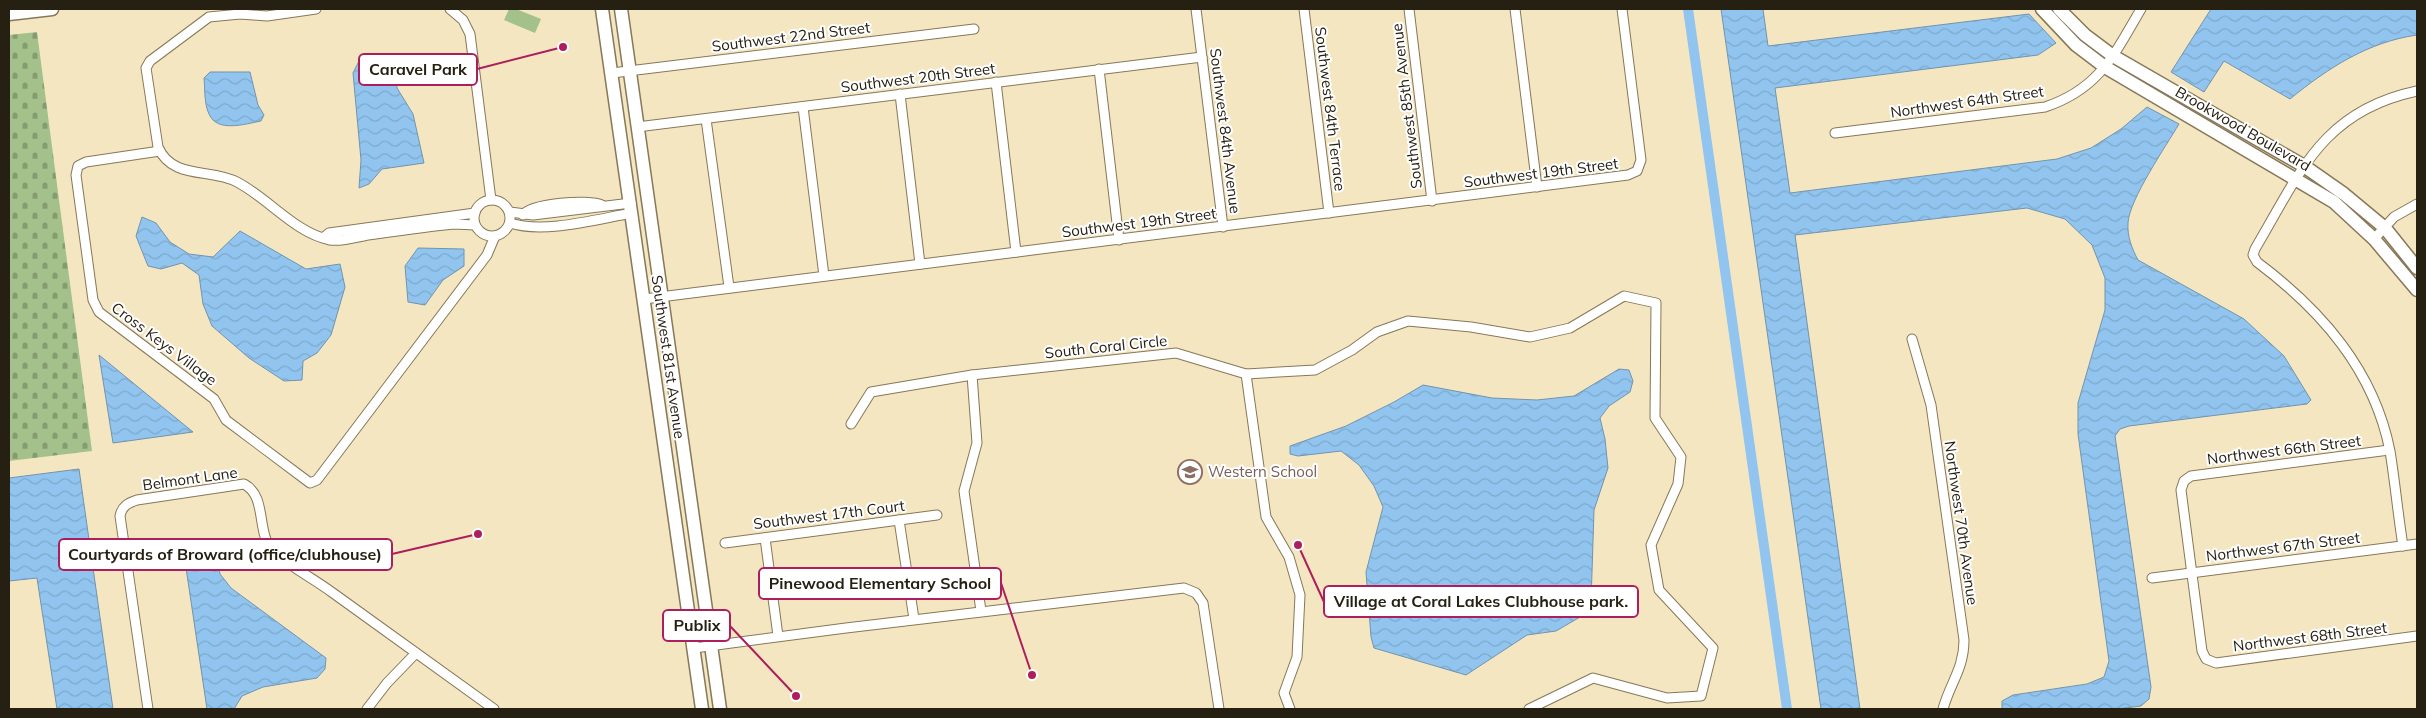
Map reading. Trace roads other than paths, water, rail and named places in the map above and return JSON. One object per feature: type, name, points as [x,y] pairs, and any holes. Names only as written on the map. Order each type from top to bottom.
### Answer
[{"type":"street","points":[[9,14],[52,9]]},
{"type":"street","points":[[316,9],[267,16],[240,14],[209,17],[150,61],[146,68],[160,151],[174,166],[194,173],[224,177],[238,182],[301,227],[330,240],[446,225],[475,225]]},
{"type":"street","points":[[450,9],[463,20],[470,34],[491,200]]},
{"type":"street","name":"Southwest 81st Avenue","points":[[602,9],[702,709]]},
{"type":"street","name":"Southwest 81st Avenue","points":[[621,9],[720,709]]},
{"type":"street","name":"Southwest 84th Avenue","points":[[1196,9],[1223,227]]},
{"type":"street","name":"Southwest 84th Terrace","points":[[1304,9],[1329,213]]},
{"type":"street","name":"Southwest 85th Avenue","points":[[1409,9],[1432,201]]},
{"type":"street","points":[[1515,9],[1537,187]]},
{"type":"street","name":"Southwest 19th Street","points":[[644,299],[1628,175],[1637,171],[1641,160],[1622,9]]},
{"type":"street","name":"Brookwood Boulevard","points":[[2042,9],[2076,44],[2105,66],[2334,202],[2374,238],[2417,290]]},
{"type":"street","name":"Brookwood Boulevard","points":[[2059,9],[2085,34],[2114,56],[2304,166],[2344,194],[2384,228],[2417,268]]},
{"type":"street","name":"Northwest 64th Street","points":[[1835,133],[2045,107],[2079,93],[2092,82],[2114,56],[2141,9]]},
{"type":"street","name":"Southwest 22nd Street","points":[[612,73],[974,28]]},
{"type":"street","name":"Southwest 20th Street","points":[[637,128],[1202,56]]},
{"type":"street","points":[[1099,69],[1120,240]]},
{"type":"street","points":[[996,82],[1016,252]]},
{"type":"street","points":[[2403,546],[2390,450],[2381,419],[2366,381],[2344,345],[2312,307],[2257,262],[2253,255],[2296,179],[2317,147],[2342,124],[2366,109],[2393,96],[2417,91]]},
{"type":"street","points":[[900,94],[920,264]]},
{"type":"street","points":[[802,106],[824,276]]},
{"type":"street","points":[[706,119],[729,287]]},
{"type":"street","name":"Cross Keys Village","points":[[160,151],[86,162],[78,166],[76,175],[93,300],[99,312],[214,400],[226,420],[310,484],[317,480],[481,262],[495,236]]},
{"type":"street","points":[[510,212],[510,223],[504,233],[495,236],[481,234],[475,225],[475,213],[483,202],[491,200],[501,202],[510,212],[523,215],[557,213],[604,206]]},
{"type":"street","points":[[523,215],[531,208],[584,201],[604,206],[631,208]]},
{"type":"street","points":[[2374,238],[2394,217],[2417,204]]},
{"type":"street","points":[[510,223],[532,227],[559,224],[631,208]]},
{"type":"street","points":[[324,237],[329,233],[475,213]]},
{"type":"street","points":[[557,213],[559,224]]},
{"type":"street","name":"South Coral Circle","points":[[851,424],[871,392],[972,375],[1176,353],[1246,374],[1315,370],[1352,350],[1377,332],[1408,320],[1471,327],[1530,337],[1570,328],[1624,296],[1656,303],[1655,418],[1681,457],[1678,484],[1651,545],[1658,590],[1713,648],[1700,696],[1667,698],[1593,678],[1529,709]]},
{"type":"street","name":"Northwest 70th Avenue","points":[[1912,339],[1931,405],[1964,640],[1964,656],[1947,694],[1943,709]]},
{"type":"street","points":[[1246,374],[1266,517],[1289,557],[1300,596],[1297,656],[1284,693],[1290,709]]},
{"type":"street","points":[[972,375],[977,443],[964,490],[980,611]]},
{"type":"street","name":"Northwest 66th Street","points":[[2191,573],[2181,490],[2184,481],[2191,476],[2390,450]]},
{"type":"street","name":"Belmont Lane","points":[[148,709],[120,516],[121,510],[129,503],[137,500],[244,484],[252,488],[257,496],[261,523],[268,547],[494,709]]},
{"type":"street","name":"Southwest 17th Court","points":[[725,543],[937,515]]},
{"type":"street","points":[[899,520],[914,619]]},
{"type":"street","points":[[765,538],[778,636]]},
{"type":"street","name":"Northwest 67th Street","points":[[2152,578],[2417,544]]},
{"type":"street","name":"Northwest 68th Street","points":[[2191,573],[2202,651],[2206,659],[2216,663],[2417,636]]},
{"type":"street","points":[[694,648],[914,619],[1184,588],[1196,593],[1203,603],[1219,709]]},
{"type":"street","points":[[367,709],[387,683],[416,653]]},
{"type":"water","points":[[1721,9],[1763,9],[1768,46],[2029,14],[2056,43],[2038,55],[1775,88],[1790,193],[2057,159],[2091,148],[2121,129],[2147,107],[2179,124],[2141,187],[2130,213],[2128,233],[2136,256],[2138,260],[2244,319],[2284,356],[2311,400],[2307,404],[2129,426],[2120,429],[2115,436],[2151,687],[2149,699],[2141,706],[2117,709],[2002,709],[2002,701],[2013,695],[2087,684],[2104,677],[2109,661],[2078,434],[2078,403],[2105,310],[2105,278],[2092,245],[2065,219],[2027,208],[1795,235],[1860,709],[1821,709]]},
{"type":"water","points":[[2211,9],[2417,9],[2417,35],[2399,38],[2349,58],[2319,77],[2290,99],[2224,61],[2204,92],[2171,72]]},
{"type":"water","points":[[384,54],[396,67],[397,88],[413,114],[424,163],[382,169],[369,184],[359,188],[361,160],[353,73],[359,61]]},
{"type":"water","points":[[210,72],[250,72],[258,105],[264,115],[261,121],[232,126],[218,124],[213,120],[207,110],[205,101],[204,78]]},
{"type":"water","points":[[142,217],[156,223],[170,242],[189,254],[213,257],[240,231],[306,269],[340,264],[345,287],[331,335],[317,353],[303,361],[302,380],[284,381],[249,358],[212,326],[203,304],[199,275],[182,263],[161,269],[148,266],[136,236]]},
{"type":"water","points":[[418,248],[464,249],[464,266],[443,280],[425,305],[408,302],[405,266]]},
{"type":"water","points":[[99,355],[193,432],[113,443]]},
{"type":"water","points":[[1619,369],[1629,370],[1633,381],[1630,392],[1609,406],[1600,418],[1605,439],[1608,468],[1594,510],[1591,603],[1587,613],[1556,631],[1527,635],[1466,675],[1374,648],[1371,637],[1366,572],[1383,507],[1374,486],[1359,465],[1341,451],[1298,456],[1290,454],[1290,446],[1346,426],[1423,385],[1492,398],[1537,400],[1574,396]]},
{"type":"water","points":[[79,469],[113,709],[57,709],[37,578],[9,581],[9,478]]},
{"type":"water","points":[[209,554],[217,556],[220,574],[231,588],[326,658],[325,669],[317,678],[263,687],[242,696],[234,709],[207,709],[185,561],[190,557]]},
{"type":"waterway","points":[[1688,9],[1787,709]]},
{"type":"place","name":"Caravel Park","points":[[563,47]]},
{"type":"place","name":"Western School","points":[[1190,472]]},
{"type":"place","name":"Courtyards of Broward (office/clubhouse)","points":[[478,534]]},
{"type":"place","name":"Village at Coral Lakes Clubhouse park.","points":[[1298,545]]},
{"type":"place","name":"Pinewood Elementary School","points":[[1032,675]]},
{"type":"place","name":"Publix","points":[[796,696]]}]
